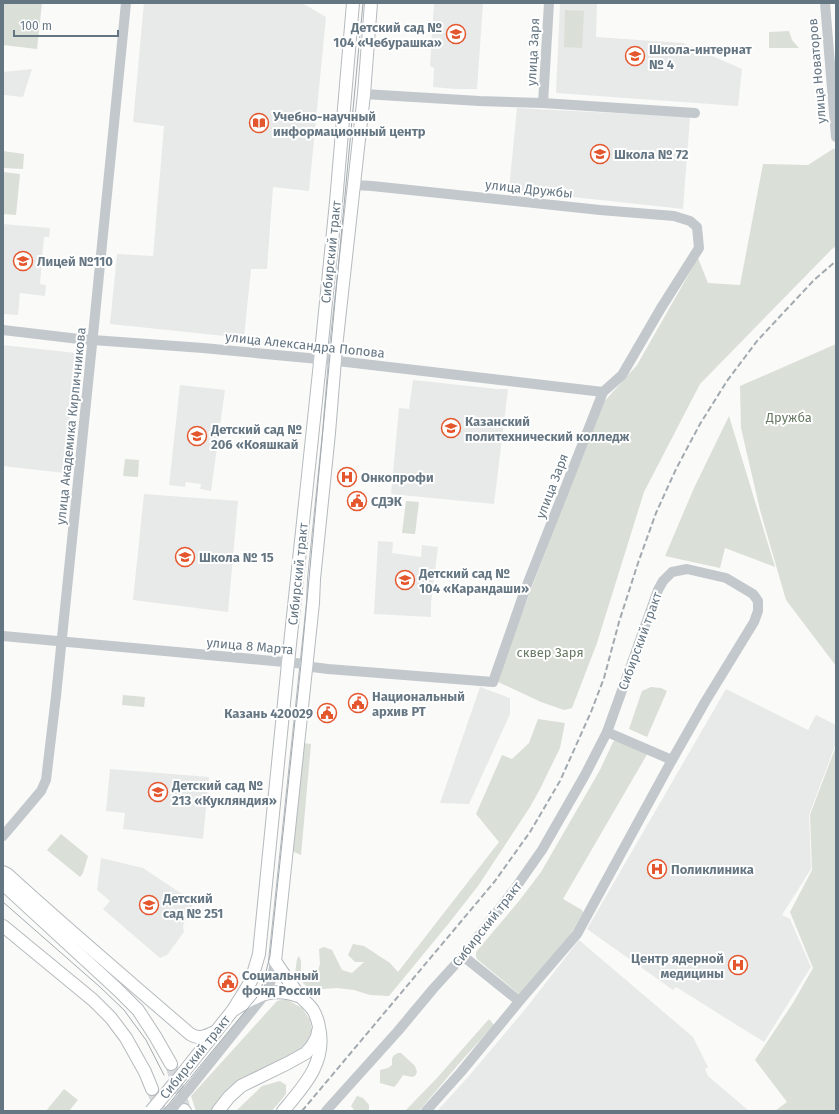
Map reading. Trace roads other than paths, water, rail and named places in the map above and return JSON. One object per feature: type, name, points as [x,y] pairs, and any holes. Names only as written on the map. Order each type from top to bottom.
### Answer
[{"type":"main road","name":"Сибирский тракт","points":[[151,1111],[233,1010],[251,981],[259,954],[337,195],[353,3]]},
{"type":"main road","name":"Сибирский тракт","points":[[275,961],[313,603],[335,361],[355,185],[371,3]]},
{"type":"main road","points":[[3,872],[190,1034],[196,1038],[216,1032]]},
{"type":"main road","points":[[3,884],[138,1010],[171,1064]]},
{"type":"main road","points":[[3,926],[93,1000],[110,1018],[126,1038],[145,1072],[152,1089]]},
{"type":"main road","points":[[275,961],[301,997],[314,1010],[321,1037],[321,1047],[312,1073],[300,1092],[283,1111]]},
{"type":"main road","points":[[233,1010],[251,999],[266,994],[281,992],[291,993],[301,997]]},
{"type":"main road","points":[[218,1111],[241,1086],[306,1053],[314,1042],[319,1025]]},
{"type":"street","name":"улица Академика Кирпичникова","points":[[3,836],[32,803],[46,780],[93,340],[126,3]]},
{"type":"street","name":"улица Заря","points":[[543,103],[549,3]]},
{"type":"street","name":"улица Новаторов","points":[[826,3],[836,137]]},
{"type":"street","points":[[364,94],[473,101],[543,103],[695,113]]},
{"type":"street","name":"улица Дружбы","points":[[355,185],[674,216],[690,221],[697,227]]},
{"type":"street","name":"улица Заря","points":[[494,682],[526,590],[603,392],[622,375],[661,308],[699,248],[697,227]]},
{"type":"street","name":"улица Александра Попова","points":[[3,330],[93,340],[203,348],[335,361],[603,392]]},
{"type":"street","name":"Сибирский тракт","points":[[326,1111],[463,956],[514,890],[542,850],[585,775],[607,732],[658,590],[663,581],[672,572],[687,569],[726,578],[753,594],[758,600],[758,611],[754,622],[705,702],[672,760],[577,934],[519,1001],[461,1072],[426,1111]]},
{"type":"street","name":"улица 8 Марта","points":[[3,636],[306,664],[312,667],[328,669],[494,682]]},
{"type":"street","points":[[607,732],[672,760]]},
{"type":"street","points":[[463,956],[519,1001]]},
{"type":"street","name":"Сибирский тракт","points":[[170,1111],[266,994],[272,978],[275,961]]},
{"type":"tunnel","points":[[171,1064],[184,1107]]},
{"type":"tunnel","points":[[152,1089],[161,1111]]},
{"type":"tram line","points":[[163,1111],[257,997],[263,983],[270,956],[301,664],[363,3]]},
{"type":"tram line","points":[[3,902],[124,1010],[146,1040],[164,1075]]},
{"type":"railway","points":[[302,1111],[495,881],[530,832],[560,781],[591,712],[604,678],[619,622],[656,513],[676,469],[700,424],[727,381],[757,341],[814,280],[836,261]]},
{"type":"place","name":"Детский сад № 104 «Чебурашка»","points":[[456,34]]},
{"type":"place","name":"Школа-интернат № 4","points":[[635,56]]},
{"type":"place","name":"Учебно-научный информационный центр","points":[[259,123]]},
{"type":"place","name":"Школа № 72","points":[[600,154]]},
{"type":"place","name":"Лицей №110","points":[[23,261]]},
{"type":"place","name":"Казанский политехнический колледж","points":[[451,428]]},
{"type":"place","name":"Детский сад № 206 «Кояшкай","points":[[197,436]]},
{"type":"place","name":"Онкопрофи","points":[[347,477]]},
{"type":"place","name":"СДЭК","points":[[357,501]]},
{"type":"place","name":"Школа № 15","points":[[185,557]]},
{"type":"place","name":"Детский сад № 104 «Карандаши»","points":[[405,580]]},
{"type":"place","name":"Национальный архив РТ","points":[[358,703]]},
{"type":"place","name":"Казань 420029","points":[[327,713]]},
{"type":"place","name":"Детский сад № 213 «Кукляндия»","points":[[158,792]]},
{"type":"place","name":"Поликлиника","points":[[657,869]]},
{"type":"place","name":"Детский сад № 251","points":[[149,905]]},
{"type":"place","name":"Центр ядерной медицины","points":[[738,965]]},
{"type":"place","name":"Социальный фонд России","points":[[228,982]]},
{"type":"park label","name":"Дружба","points":[[789,417]]},
{"type":"park label","name":"сквер Заря","points":[[550,652]]}]
